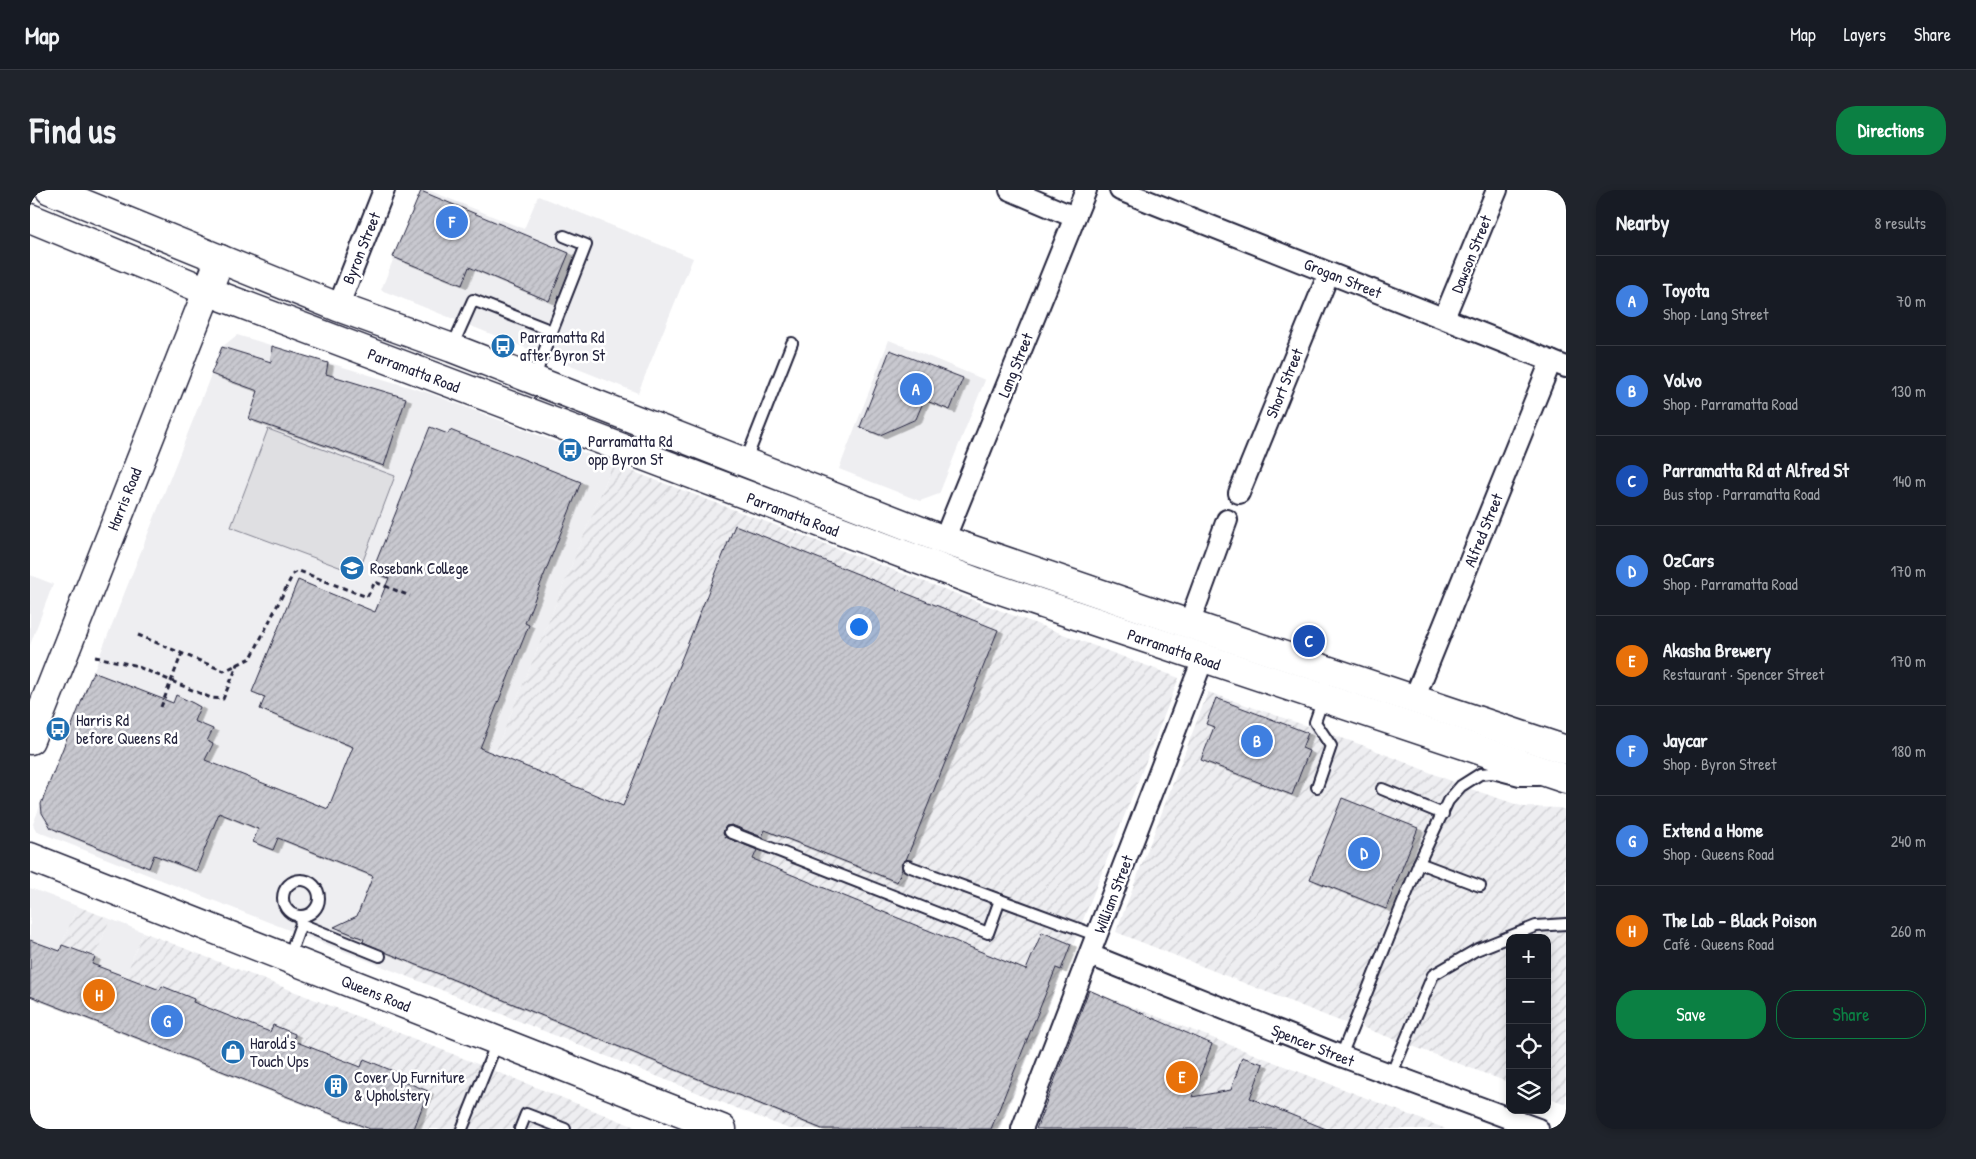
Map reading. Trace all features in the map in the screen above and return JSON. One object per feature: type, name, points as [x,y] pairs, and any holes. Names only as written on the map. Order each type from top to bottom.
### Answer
[{"type":"main road","name":"Parramatta Road","points":[[50,190],[338,306],[452,348],[744,464],[944,540],[1566,750]]},
{"type":"main road","name":"Parramatta Road","points":[[30,218],[207,291],[868,543],[986,586],[1566,780]]},
{"type":"main road","name":"Harris Road","points":[[32,730],[220,259]]},
{"type":"main road","name":"Queens Road","points":[[30,857],[722,1129]]},
{"type":"street","name":"Byron Street","points":[[338,306],[384,190]]},
{"type":"street","points":[[1010,190],[1074,217]]},
{"type":"street","name":"Lang Street","points":[[944,540],[1086,190]]},
{"type":"street","name":"Grogan Street","points":[[1120,190],[1559,364]]},
{"type":"street","name":"Dawson Street","points":[[1444,318],[1497,190]]},
{"type":"street","name":"Short Street","points":[[1239,493],[1329,273]]},
{"type":"street","name":"Alfred Street","points":[[1414,699],[1559,364]]},
{"type":"street","points":[[1189,624],[1228,520]]},
{"type":"street","name":"William Street","points":[[1022,1129],[1098,936],[1203,659]]},
{"type":"street","name":"Spencer Street","points":[[1090,955],[1341,1056],[1538,1129]]},
{"type":"lane","points":[[534,381],[586,245],[564,236]]},
{"type":"lane","points":[[452,348],[473,300],[552,332]]},
{"type":"lane","points":[[744,464],[792,343]]},
{"type":"lane","points":[[1317,787],[1331,746],[1315,722],[1323,699]]},
{"type":"lane","points":[[1341,1056],[1419,863],[1448,801],[1461,786],[1480,774],[1492,773],[1519,780],[1566,780]]},
{"type":"lane","points":[[1382,789],[1443,814]]},
{"type":"lane","points":[[730,832],[988,933],[1000,900]]},
{"type":"lane","points":[[1419,863],[1480,886]]},
{"type":"lane","points":[[908,866],[1098,936]]},
{"type":"lane","points":[[289,958],[300,920],[380,956]]},
{"type":"lane","points":[[1391,1075],[1433,975],[1476,950],[1536,926],[1566,924]]},
{"type":"lane","points":[[462,1129],[497,1040]]},
{"type":"lane","points":[[520,1129],[526,1114],[564,1129]]},
{"type":"path","points":[[138,635],[224,671],[251,658],[294,574],[299,571],[367,597],[375,582],[410,596]]},
{"type":"path","points":[[162,707],[170,681],[182,653]]},
{"type":"path","points":[[95,657],[134,665],[211,698],[223,700],[238,664]]},
{"type":"shaded area","points":[[421,190],[428,190],[524,229],[538,196],[693,258],[638,393],[381,290]]},
{"type":"shaded area","name":"Rosebank College","points":[[237,335],[429,393],[613,464],[404,975],[36,831],[33,824],[222,347]]},
{"type":"shaded area","points":[[889,340],[985,380],[939,494],[920,501],[839,469]]},
{"type":"shaded area","points":[[268,429],[395,476],[358,574],[231,527]]},
{"type":"shaded area","points":[[613,464],[1179,678],[1000,1129],[789,1129],[404,975]]},
{"type":"shaded area","points":[[30,575],[53,584],[30,645]]},
{"type":"shaded area","points":[[1208,692],[1362,745],[1471,789],[1524,807],[1566,810],[1566,1104],[1551,1098],[1551,934],[1506,934],[1506,1081],[1354,1024],[1342,1022],[1116,932]]},
{"type":"shaded area","points":[[30,888],[77,906],[40,1000],[30,996]]},
{"type":"shaded area","points":[[77,906],[110,919],[73,1013],[40,1000]]},
{"type":"shaded area","points":[[110,919],[143,932],[106,1026],[73,1013]]},
{"type":"shaded area","points":[[143,932],[640,1129],[370,1129],[106,1026]]},
{"type":"shaded area","points":[[1089,990],[1446,1129],[1036,1129]]},
{"type":"building","points":[[421,191],[569,253],[549,301],[469,267],[462,285],[393,257]]},
{"type":"building","points":[[272,346],[328,363],[326,374],[406,398],[384,466],[249,419],[258,391],[211,374],[222,347],[271,362]]},
{"type":"building","points":[[890,350],[963,378],[950,410],[924,400],[916,419],[880,435],[860,427]]},
{"type":"building","points":[[430,427],[448,434],[450,430],[581,482],[525,623],[529,625],[480,748],[623,806],[735,525],[998,630],[906,860],[902,863],[902,869],[897,882],[765,830],[762,837],[732,825],[726,826],[723,833],[728,838],[757,850],[753,859],[1026,970],[1042,932],[1071,944],[1061,970],[1056,968],[991,1129],[822,1129],[385,952],[363,942],[364,939],[334,927],[357,916],[373,876],[278,838],[273,850],[253,842],[258,829],[219,813],[196,871],[154,855],[149,868],[51,828],[42,813],[41,804],[93,672],[173,703],[176,695],[200,707],[194,721],[213,729],[207,741],[213,744],[205,760],[328,809],[353,747],[260,709],[265,697],[252,692],[298,580],[375,612],[389,578],[372,572]]},
{"type":"building","points":[[1216,698],[1308,733],[1302,748],[1309,751],[1292,795],[1201,760],[1214,727],[1206,724]]},
{"type":"building","points":[[1342,798],[1418,828],[1386,909],[1310,879]]},
{"type":"building","points":[[30,940],[60,951],[62,945],[95,957],[92,964],[160,990],[162,986],[194,999],[193,1002],[270,1032],[273,1025],[295,1034],[294,1041],[361,1067],[364,1059],[398,1073],[396,1078],[428,1091],[414,1129],[370,1129],[30,996]]},
{"type":"building","points":[[1089,990],[1212,1044],[1192,1097],[1231,1090],[1242,1057],[1263,1064],[1250,1098],[1326,1129],[1036,1129]]},
{"type":"place","name":"Jaycar","points":[[452,222]]},
{"type":"place","name":"Parramatta Rd after Byron St","points":[[503,346]]},
{"type":"place","name":"Toyota","points":[[916,389]]},
{"type":"place","name":"Parramatta Rd opp Byron St","points":[[570,450]]},
{"type":"place","name":"Rosebank College","points":[[352,568]]},
{"type":"place","name":"Parramatta Rd at Alfred St","points":[[1309,641]]},
{"type":"place","name":"Harris Rd before Queens Rd","points":[[58,729]]},
{"type":"place","name":"Volvo","points":[[1257,741]]},
{"type":"place","name":"OzCars","points":[[1364,853]]},
{"type":"place","name":"The Lab - Black Poison","points":[[99,995]]},
{"type":"place","name":"Extend a Home","points":[[167,1021]]},
{"type":"place","name":"Harold's Touch Ups","points":[[233,1052]]},
{"type":"place","name":"Akasha Brewery","points":[[1182,1077]]},
{"type":"place","name":"Cover Up Furniture & Upholstery","points":[[336,1086]]}]
